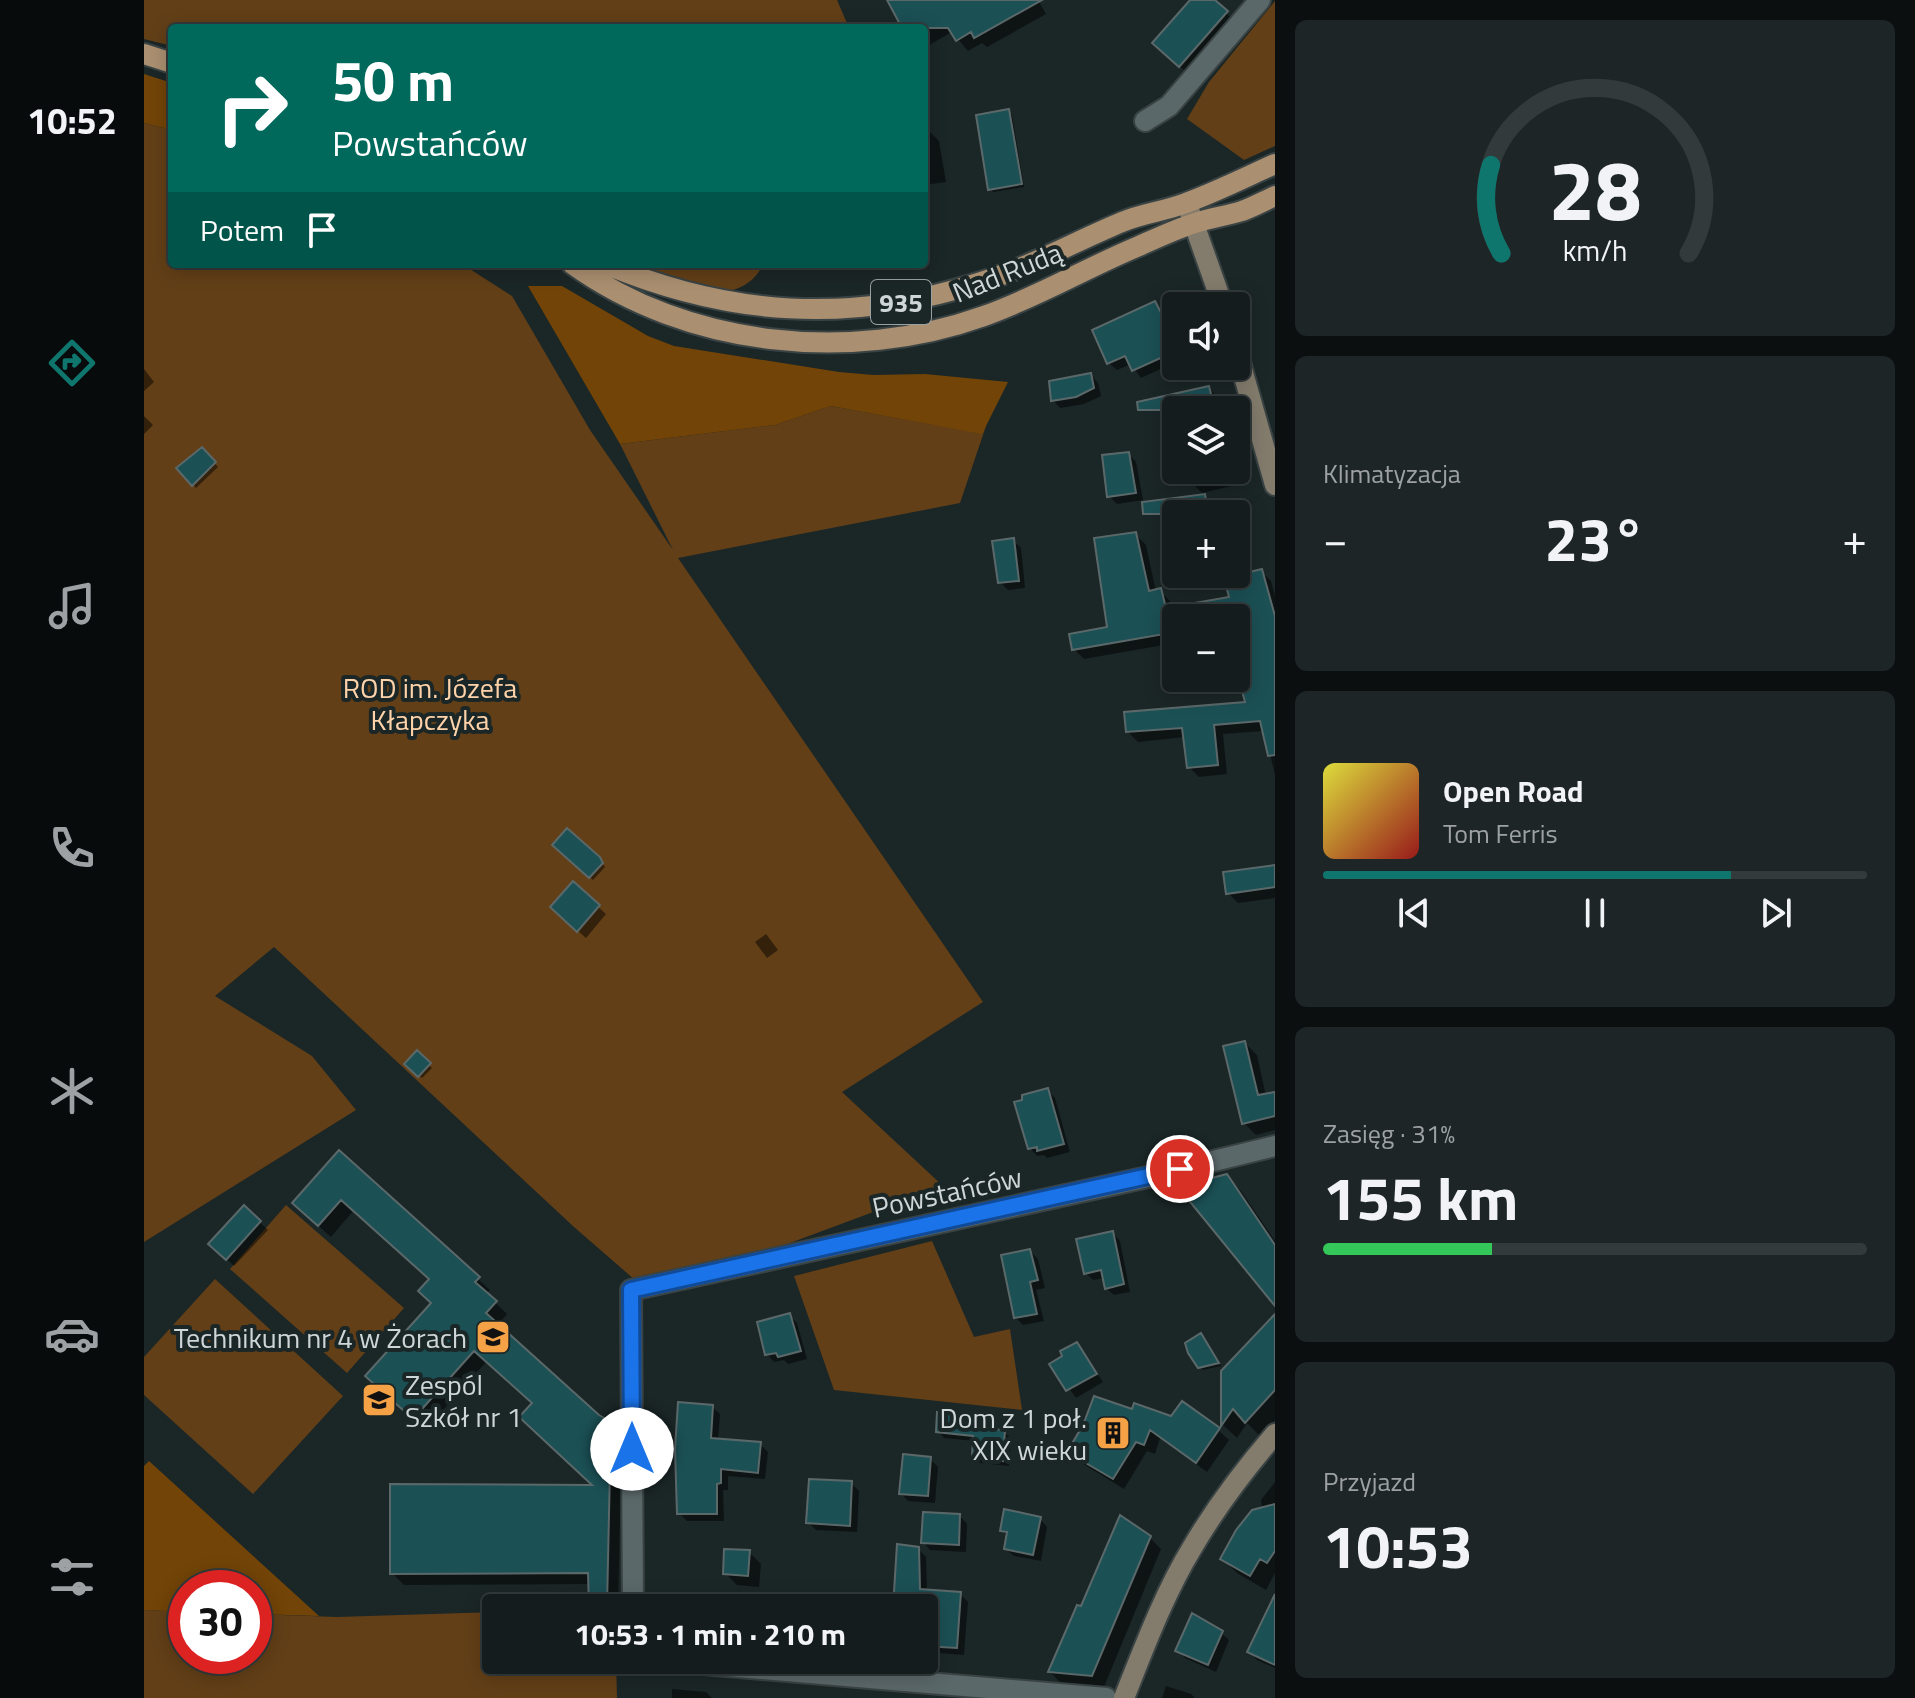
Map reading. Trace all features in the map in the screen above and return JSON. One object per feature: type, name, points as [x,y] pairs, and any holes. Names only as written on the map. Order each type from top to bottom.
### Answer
[{"type":"main road","points":[[144,54],[168,62]]},
{"type":"main road","name":"Nad Rudą","points":[[616,268],[669,288],[722,301],[816,310],[885,305],[931,297],[980,283],[1126,220],[1186,203],[1275,164]]},
{"type":"main road","name":"Nad Rudą","points":[[579,268],[639,304],[682,321],[737,334],[788,340],[912,335],[980,318],[1032,298],[1078,273],[1195,223],[1244,210],[1275,196]]},
{"type":"street","points":[[1145,121],[1169,106],[1260,0]]},
{"type":"street","points":[[1186,203],[1218,292]]},
{"type":"street","points":[[1245,380],[1275,485]]},
{"type":"street","name":"Powstańców","points":[[633,1594],[631,1290],[1148,1177],[1275,1146]]},
{"type":"street","points":[[1124,1698],[1152,1628],[1191,1549],[1239,1477],[1275,1434]]},
{"type":"street","points":[[822,1674],[1106,1698]]},
{"type":"green space","points":[[144,0],[837,0],[847,24],[168,24],[168,45],[144,39]]},
{"type":"green space","points":[[1275,1],[1275,146],[1244,160],[1187,119],[1209,82]]},
{"type":"green space","name":"ROD im. Józefa Kłapczyka","points":[[144,123],[168,129],[168,268],[468,268],[512,296],[590,430],[673,550],[620,444],[775,425],[831,406],[935,425],[986,426],[960,503],[678,558],[983,1002],[842,1092],[943,1186],[782,1246],[635,1280],[574,1227],[274,947],[215,996],[312,1056],[356,1110],[144,1242]]},
{"type":"green space","points":[[640,268],[760,268],[749,282],[726,291],[683,283]]},
{"type":"green space","points":[[286,1205],[404,1308],[347,1373],[230,1269]]},
{"type":"green space","points":[[932,1241],[974,1337],[1010,1329],[1022,1410],[834,1390],[794,1276]]},
{"type":"green space","points":[[215,1279],[343,1396],[253,1494],[144,1395],[144,1357]]},
{"type":"green space","points":[[144,1610],[168,1611],[168,1674],[272,1674],[272,1615],[337,1617],[482,1612],[482,1674],[616,1674],[617,1698],[144,1698]]},
{"type":"shaded area","points":[[144,74],[168,82],[168,129],[144,123]]},
{"type":"shaded area","points":[[528,286],[562,286],[648,336],[674,346],[839,372],[925,374],[1008,382],[982,434],[831,406],[775,425],[620,444]]},
{"type":"shaded area","points":[[149,1461],[269,1570],[168,1570],[168,1611],[144,1610],[144,1466]]},
{"type":"shaded area","points":[[272,1573],[319,1616],[272,1615]]},
{"type":"building","points":[[887,0],[1042,0],[974,38],[971,32],[956,41],[948,28],[900,24]]},
{"type":"building","points":[[1190,0],[1215,0],[1228,11],[1179,67],[1152,43]]},
{"type":"building","points":[[1009,109],[1022,184],[988,190],[976,115]]},
{"type":"building","points":[[1155,301],[1162,315],[1162,357],[1132,371],[1125,356],[1107,364],[1092,330]]},
{"type":"building","points":[[1091,373],[1094,388],[1076,397],[1051,401],[1049,381]]},
{"type":"building","points":[[1209,386],[1212,396],[1164,396]]},
{"type":"building","points":[[1162,396],[1162,410],[1138,410],[1137,402]]},
{"type":"building","points":[[202,447],[216,462],[192,486],[176,468]]},
{"type":"building","points":[[1129,452],[1136,493],[1107,497],[1102,455]]},
{"type":"building","points":[[1205,494],[1206,500],[1162,500],[1162,514],[1143,514],[1142,502]]},
{"type":"building","points":[[1136,532],[1149,591],[1161,588],[1165,604],[1162,604],[1162,634],[1072,650],[1069,634],[1107,627],[1094,538]]},
{"type":"building","points":[[1014,538],[1019,581],[998,583],[992,541]]},
{"type":"building","points":[[1262,569],[1275,616],[1275,755],[1268,756],[1260,721],[1214,725],[1218,765],[1187,768],[1182,728],[1126,732],[1124,712],[1245,702],[1242,692],[1250,692],[1250,604],[1189,604],[1229,597],[1227,588],[1250,588],[1250,572]]},
{"type":"building","points":[[567,828],[603,863],[589,878],[552,845]]},
{"type":"building","points":[[1275,865],[1275,887],[1226,894],[1223,872]]},
{"type":"building","points":[[573,881],[600,905],[577,932],[550,907]]},
{"type":"building","points":[[1245,1041],[1258,1095],[1275,1092],[1275,1116],[1242,1124],[1223,1046]]},
{"type":"building","points":[[417,1050],[431,1063],[418,1077],[404,1064]]},
{"type":"building","points":[[1048,1088],[1064,1144],[1037,1151],[1037,1147],[1028,1149],[1014,1102],[1022,1100],[1022,1095]]},
{"type":"building","points":[[339,1150],[480,1277],[475,1282],[497,1301],[486,1313],[599,1415],[611,1422],[607,1594],[589,1594],[588,1573],[390,1574],[390,1484],[592,1485],[519,1417],[532,1403],[474,1351],[413,1419],[365,1376],[431,1303],[418,1291],[429,1279],[341,1200],[318,1226],[292,1203]]},
{"type":"building","points":[[1227,1174],[1275,1245],[1275,1306],[1178,1187]]},
{"type":"building","points":[[244,1205],[261,1221],[226,1260],[208,1244]]},
{"type":"building","points":[[1113,1231],[1124,1284],[1105,1289],[1101,1270],[1084,1274],[1076,1239]]},
{"type":"building","points":[[1030,1249],[1038,1280],[1030,1282],[1037,1314],[1014,1318],[1001,1255]]},
{"type":"building","points":[[790,1313],[801,1351],[778,1357],[776,1353],[765,1355],[757,1322]]},
{"type":"building","points":[[1275,1314],[1275,1390],[1245,1423],[1233,1409],[1221,1426],[1221,1371]]},
{"type":"building","points":[[1201,1333],[1219,1363],[1198,1368],[1185,1343]]},
{"type":"building","points":[[1077,1342],[1097,1374],[1066,1391],[1049,1364],[1062,1356],[1060,1351]]},
{"type":"building","name":"Dom z 1 poł. XIX wieku","points":[[1094,1396],[1132,1409],[1134,1403],[1171,1416],[1182,1401],[1220,1428],[1196,1463],[1150,1430],[1144,1445],[1136,1442],[1113,1479],[1067,1452],[1083,1425]]},
{"type":"building","points":[[678,1402],[713,1405],[711,1438],[761,1442],[758,1473],[721,1469],[721,1483],[717,1484],[717,1514],[677,1514],[675,1449]]},
{"type":"building","points":[[937,1412],[992,1419],[992,1429],[1005,1430],[1003,1461],[972,1457],[973,1436],[936,1432]]},
{"type":"building","points":[[903,1454],[931,1457],[928,1496],[899,1494]]},
{"type":"building","points":[[809,1479],[852,1481],[850,1526],[806,1523]]},
{"type":"building","points":[[1275,1504],[1275,1551],[1267,1563],[1260,1559],[1250,1576],[1220,1559],[1236,1530],[1252,1510]]},
{"type":"building","points":[[1004,1509],[1041,1517],[1033,1555],[1004,1549],[1007,1532],[1000,1531]]},
{"type":"building","points":[[923,1512],[960,1514],[959,1545],[921,1543]]},
{"type":"building","points":[[1120,1515],[1151,1536],[1092,1676],[1048,1672],[1077,1605],[1081,1606]]},
{"type":"building","points":[[897,1544],[919,1547],[920,1589],[961,1592],[957,1648],[938,1647],[938,1594],[894,1594]]},
{"type":"building","points":[[724,1549],[750,1550],[748,1576],[723,1574]]},
{"type":"building","points":[[1275,1594],[1275,1665],[1247,1652]]},
{"type":"building","points":[[1192,1613],[1223,1631],[1208,1665],[1175,1651]]},
{"type":"place","name":"Technikum nr 4 w Żorach","points":[[493,1337]]},
{"type":"place","name":"Zespól Szkół nr 1","points":[[379,1400]]},
{"type":"place","name":"Dom z 1 poł. XIX wieku","points":[[1113,1433]]},
{"type":"route","points":[[632,1449],[631,1290],[1180,1169]]}]
